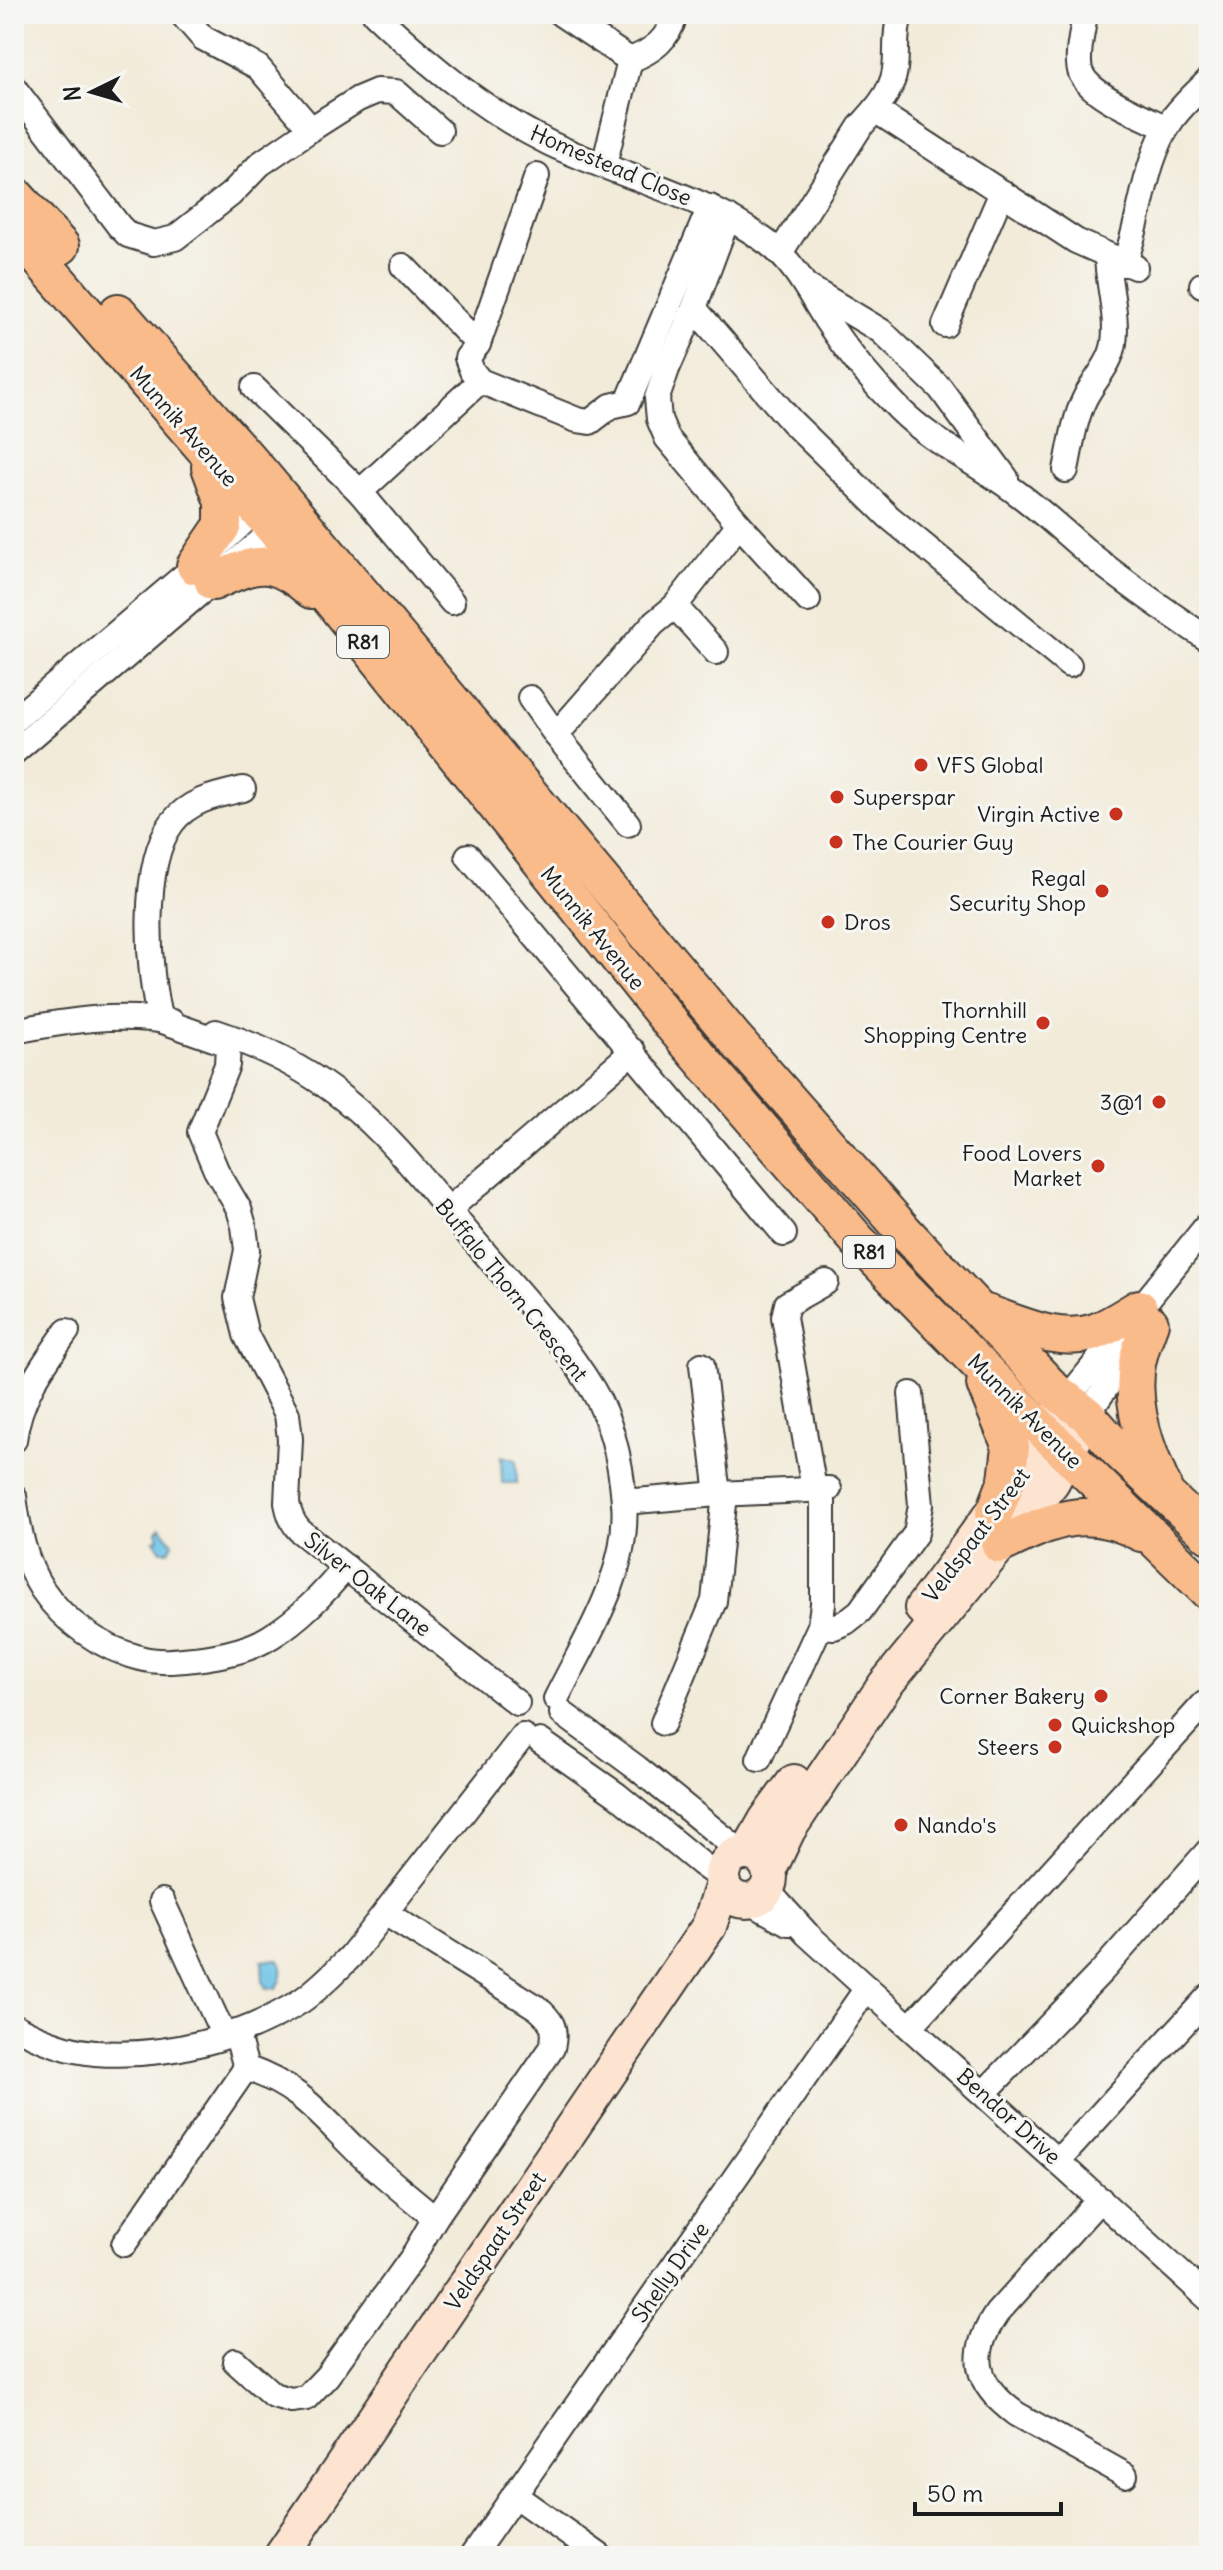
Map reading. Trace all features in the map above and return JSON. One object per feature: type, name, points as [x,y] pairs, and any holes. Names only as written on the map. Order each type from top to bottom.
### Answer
[{"type":"main road","name":"Munnik Avenue","points":[[14,194],[275,511],[904,1231],[1054,1390],[1077,1407],[1209,1535]]},
{"type":"main road","name":"Munnik Avenue","points":[[14,230],[204,450],[275,511],[356,632],[723,1086],[858,1241],[977,1364],[1209,1592]]},
{"type":"main road","points":[[204,450],[220,489],[224,517],[204,574],[264,564],[275,566],[307,587],[356,632]]},
{"type":"main road","points":[[980,1311],[1048,1334],[1075,1336],[1145,1316],[1136,1373],[1139,1415],[1151,1460],[1168,1496]]},
{"type":"main road","points":[[977,1364],[1011,1447],[997,1530],[1097,1517],[1125,1524],[1153,1539]]},
{"type":"street","points":[[182,14],[203,38],[258,67],[311,129]]},
{"type":"street","name":"Homestead Close","points":[[375,14],[463,91],[549,143],[719,212],[780,253],[808,287],[848,350],[901,410],[933,436],[1017,493],[1094,557],[1209,640]]},
{"type":"street","points":[[630,60],[662,42],[676,14]]},
{"type":"street","points":[[780,253],[860,127],[886,97],[896,73],[900,14]]},
{"type":"street","points":[[1085,14],[1079,58],[1085,81],[1096,91],[1167,128]]},
{"type":"street","points":[[563,15],[630,60]]},
{"type":"street","points":[[604,165],[630,60]]},
{"type":"street","points":[[1066,470],[1077,416],[1114,345],[1114,316],[1122,263],[1133,241],[1148,174],[1167,128],[1209,80]]},
{"type":"street","points":[[14,88],[119,226],[128,235],[154,243],[175,238],[231,194],[260,164],[358,99],[377,91],[396,92],[440,131]]},
{"type":"street","points":[[875,110],[1076,241],[1122,263]]},
{"type":"street","points":[[537,176],[478,344],[467,358],[480,381],[577,420],[590,422],[611,406],[628,402],[719,212]]},
{"type":"street","points":[[945,325],[1002,192]]},
{"type":"street","points":[[719,212],[694,308],[657,398],[659,419],[667,438],[808,600]]},
{"type":"street","points":[[403,266],[478,344]]},
{"type":"street","name":"Homestead Close","points":[[808,287],[881,331],[940,388],[1017,493]]},
{"type":"street","points":[[694,308],[791,421],[889,517],[1069,665]]},
{"type":"street","points":[[360,492],[480,381]]},
{"type":"street","points":[[254,388],[360,492],[452,602]]},
{"type":"street","points":[[14,752],[275,511]]},
{"type":"street","points":[[556,735],[653,624],[675,606],[739,524]]},
{"type":"street","points":[[14,720],[204,574]]},
{"type":"street","points":[[675,606],[716,652]]},
{"type":"street","points":[[530,698],[628,824]]},
{"type":"street","points":[[160,1020],[151,979],[151,894],[152,869],[161,842],[173,821],[193,804],[243,789]]},
{"type":"street","points":[[468,856],[784,1234]]},
{"type":"street","name":"Buffalo Thorn Crescent","points":[[14,1031],[72,1021],[112,1018],[160,1020],[203,1028],[251,1043],[312,1077],[344,1099],[373,1125],[544,1324],[594,1393],[608,1426],[624,1502],[623,1542],[615,1576],[559,1706]]},
{"type":"street","name":"Buffalo Thorn Crescent","points":[[160,1020],[228,1044],[227,1065],[200,1132],[216,1170],[239,1209],[247,1250]]},
{"type":"street","points":[[448,1210],[633,1051]]},
{"type":"street","name":"Veldspaat Street","points":[[281,2556],[709,1926],[745,1878],[766,1820],[969,1544],[997,1530],[1031,1461],[1057,1444],[1077,1407],[1209,1223]]},
{"type":"street","name":"Veldspaat Street","points":[[1145,1316],[1209,1246]]},
{"type":"street","name":"Silver Oak Lane","points":[[247,1250],[237,1298],[240,1316],[251,1347],[287,1414],[290,1439],[289,1512],[294,1525],[517,1703]]},
{"type":"street","points":[[759,1759],[820,1626],[823,1604],[822,1489],[784,1317],[787,1304],[826,1282]]},
{"type":"street","points":[[14,1440],[16,1423],[32,1380],[67,1331]]},
{"type":"street","points":[[663,1723],[714,1601],[722,1494],[702,1365]]},
{"type":"street","points":[[820,1626],[834,1627],[860,1611],[916,1533],[921,1505],[911,1394]]},
{"type":"street","points":[[624,1502],[822,1489]]},
{"type":"street","points":[[14,1496],[20,1534],[41,1587],[80,1630],[140,1658],[169,1662],[206,1658],[251,1647],[271,1637],[319,1599],[346,1567]]},
{"type":"street","points":[[535,1692],[550,1695],[559,1706],[637,1768],[745,1878],[700,1863],[617,1795],[532,1738],[515,1724],[517,1703],[535,1692]]},
{"type":"street","points":[[911,2026],[1204,1704]]},
{"type":"street","points":[[532,1738],[548,1739],[559,1729],[559,1706]]},
{"type":"street","points":[[14,2026],[39,2039],[93,2053],[181,2049],[270,2019],[312,1992],[351,1956],[532,1738]]},
{"type":"street","points":[[984,2093],[1102,1971],[1209,1850]]},
{"type":"street","name":"Bendor Drive","points":[[745,1878],[1209,2299]]},
{"type":"street","points":[[162,1901],[246,2068],[274,2078],[308,2100],[360,2153],[435,2218]]},
{"type":"street","points":[[235,2361],[273,2395],[291,2400],[306,2398],[327,2376],[403,2269],[552,2048],[554,2027],[549,2017],[385,1913]]},
{"type":"street","name":"Shelly Drive","points":[[472,2556],[867,1988]]},
{"type":"street","points":[[1058,2161],[1209,1996]]},
{"type":"street","points":[[124,2244],[246,2068]]},
{"type":"street","points":[[1100,2199],[997,2313],[985,2330],[979,2361],[981,2376],[999,2402],[1125,2475]]},
{"type":"street","points":[[514,2495],[600,2556]]},
{"type":"water","points":[[501,1456],[516,1460],[517,1483],[502,1483]]},
{"type":"water","points":[[161,1527],[173,1543],[169,1551],[161,1551],[154,1540],[159,1539],[157,1531]]},
{"type":"water","points":[[278,1959],[282,1970],[280,1981],[276,1988],[267,1988],[263,1981],[262,1961]]},
{"type":"place","name":"VFS Global","points":[[921,765]]},
{"type":"place","name":"Superspar","points":[[837,797]]},
{"type":"place","name":"Virgin Active","points":[[1116,814]]},
{"type":"place","name":"The Courier Guy","points":[[836,842]]},
{"type":"place","name":"Regal Security Shop","points":[[1102,891]]},
{"type":"place","name":"Dros","points":[[828,922]]},
{"type":"place","name":"Thornhill Shopping Centre","points":[[1043,1023]]},
{"type":"place","name":"3@1","points":[[1159,1102]]},
{"type":"place","name":"Food Lovers Market","points":[[1098,1166]]},
{"type":"place","name":"Corner Bakery","points":[[1101,1696]]},
{"type":"place","name":"Quickshop","points":[[1055,1725]]},
{"type":"place","name":"Steers","points":[[1055,1747]]},
{"type":"place","name":"Nando's","points":[[901,1825]]}]
